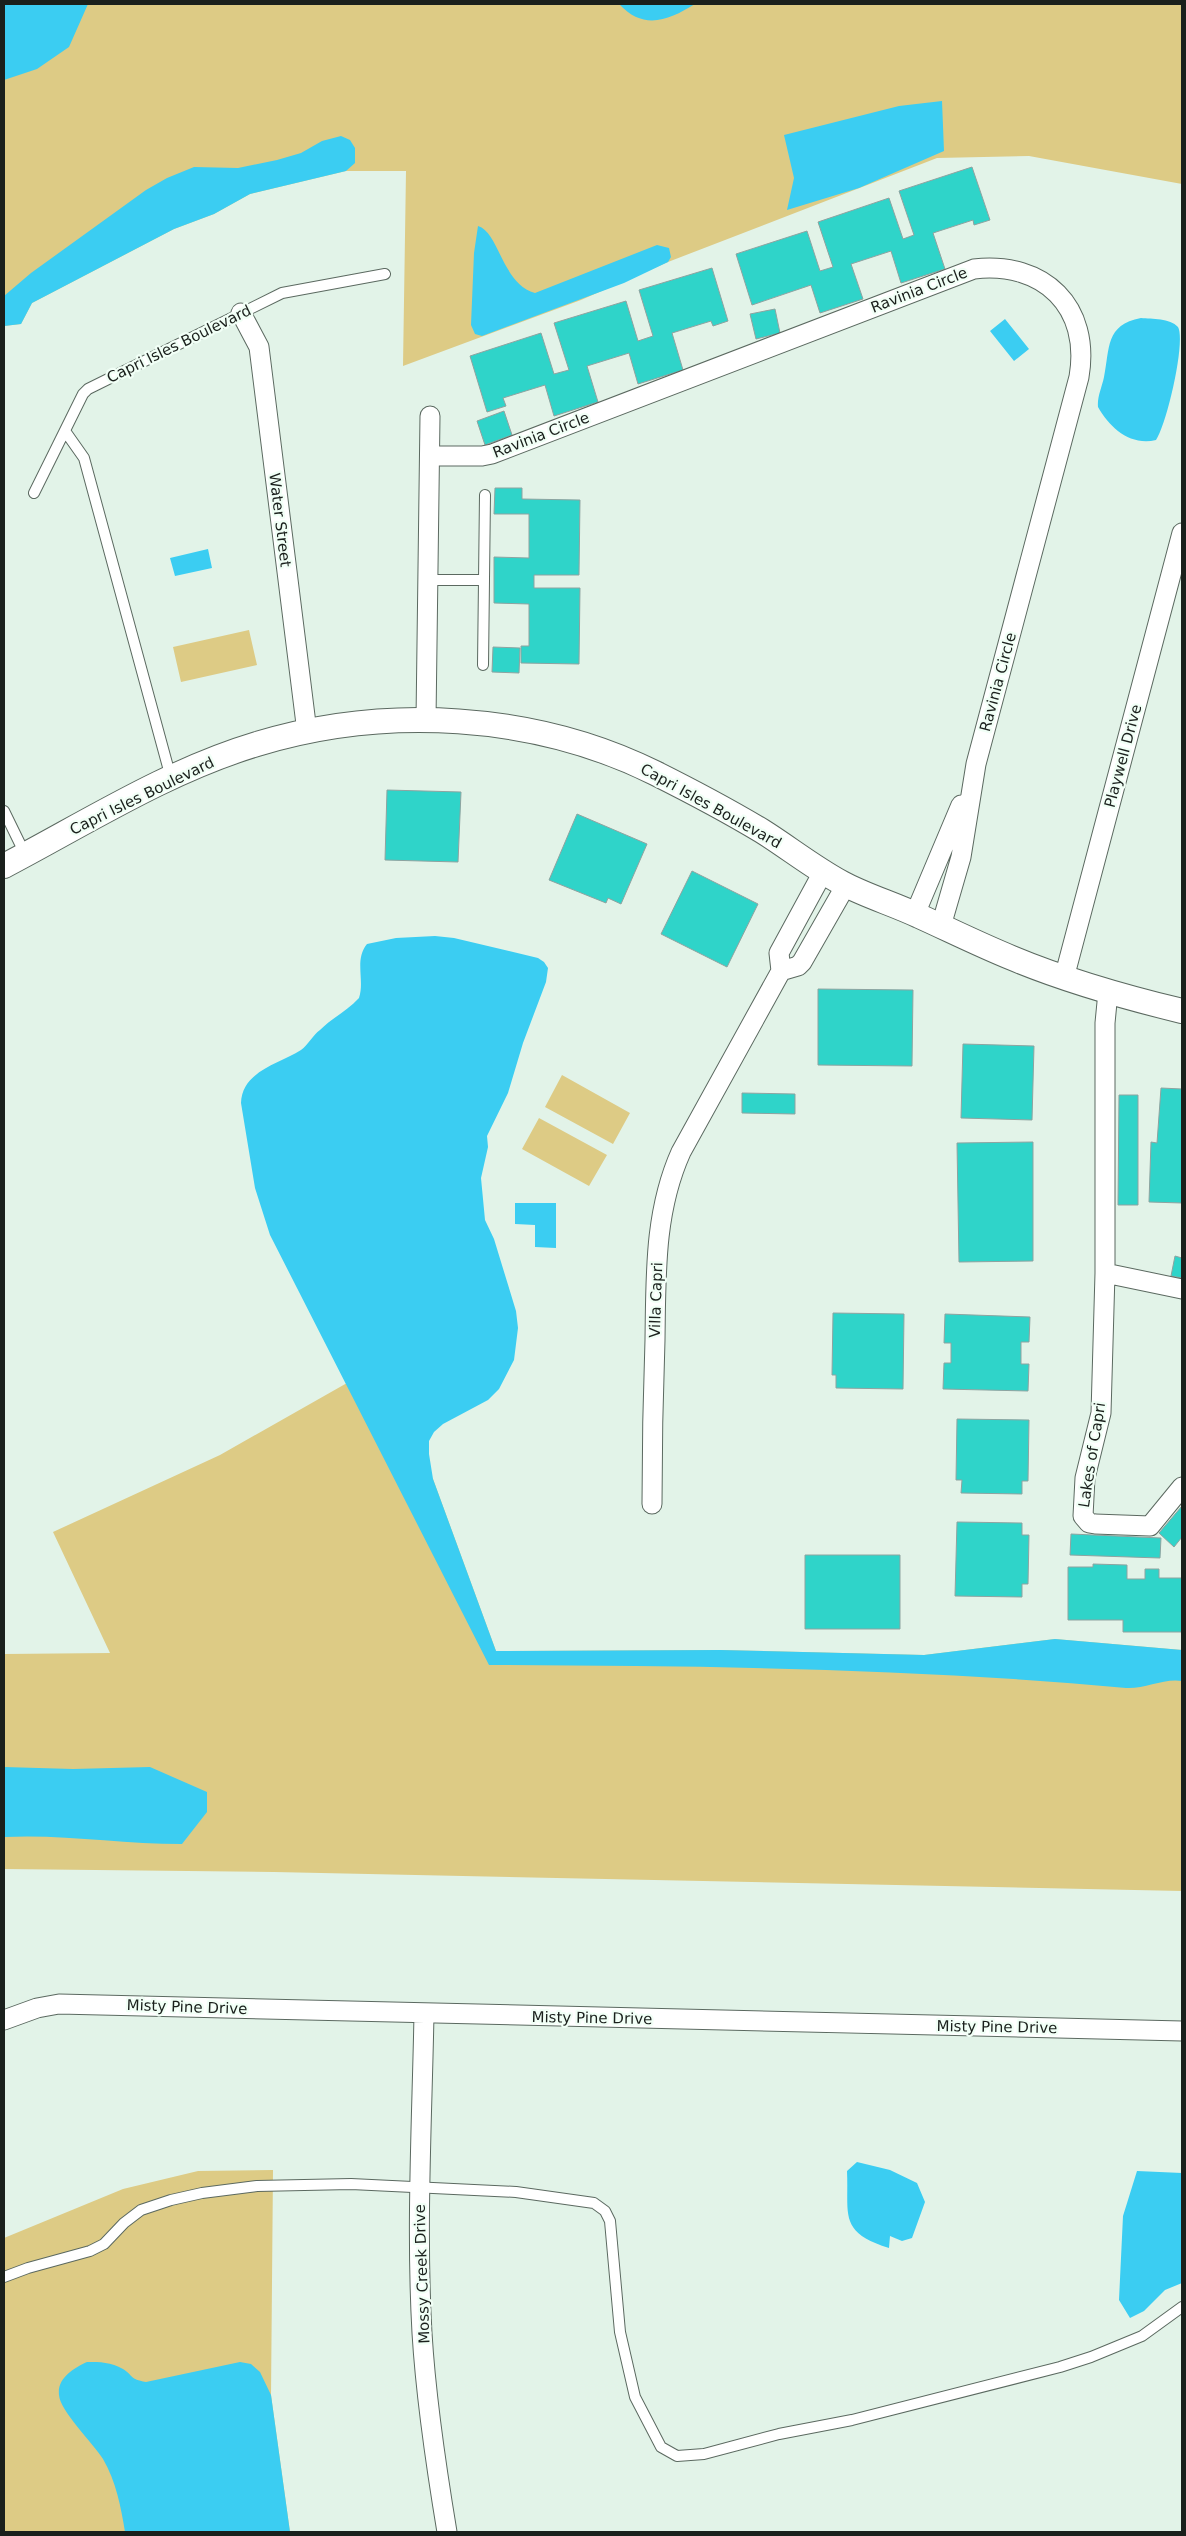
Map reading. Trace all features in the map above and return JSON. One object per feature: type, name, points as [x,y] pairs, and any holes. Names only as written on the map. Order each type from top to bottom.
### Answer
[{"type":"street","name":"Ravinia Circle","points":[[430,456],[482,456],[492,454],[974,268],[1005,267],[1041,280],[1059,296],[1072,314],[1080,336],[1081,363],[976,764],[960,857],[940,926]]},
{"type":"street","name":"Water Street","points":[[241,313],[259,347],[307,732]]},
{"type":"street","points":[[426,720],[430,416]]},
{"type":"street","name":"Playwell Drive","points":[[1064,978],[1182,533]]},
{"type":"street","name":"Capri Isles Boulevard","points":[[4,866],[171,778],[235,751],[307,732],[376,721],[426,720],[495,725],[580,744],[633,763],[762,831],[823,872],[846,885],[1014,959],[1064,978],[1108,992],[1182,1011]]},
{"type":"street","name":"Ravinia Circle","points":[[915,914],[944,848],[976,764]]},
{"type":"street","points":[[823,872],[780,951],[780,971],[798,966],[802,962],[846,885]]},
{"type":"street","name":"Villa Capri","points":[[652,1504],[656,1265],[659,1230],[672,1172],[780,971]]},
{"type":"street","name":"Lakes of Capri","points":[[1108,992],[1105,1023],[1105,1273],[1101,1413],[1085,1478],[1083,1516],[1089,1523],[1095,1524],[1150,1526],[1182,1487]]},
{"type":"street","points":[[1105,1273],[1182,1289]]},
{"type":"street","name":"Misty Pine Drive","points":[[4,2020],[37,2008],[60,2004],[1182,2031]]},
{"type":"street","name":"Mossy Creek Drive","points":[[424,2014],[420,2268],[427,2396],[446,2532]]},
{"type":"lane","name":"Capri Isles Boulevard","points":[[34,493],[83,394],[88,389],[282,293],[385,274]]},
{"type":"lane","points":[[65,431],[84,458],[171,778]]},
{"type":"lane","points":[[483,665],[485,495]]},
{"type":"lane","points":[[427,580],[484,580]]},
{"type":"lane","points":[[4,811],[25,854]]},
{"type":"lane","points":[[4,2277],[28,2268],[90,2251],[104,2244],[124,2223],[140,2210],[179,2198],[232,2189],[287,2185],[420,2187],[516,2192],[594,2203],[606,2211],[610,2221],[614,2244],[620,2332],[635,2397],[661,2447],[677,2456],[704,2454],[779,2434],[852,2420],[1060,2367],[1091,2357],[1142,2336],[1182,2307]]},
{"type":"shaded area","points":[[4,4],[1182,4],[1182,184],[1029,156],[937,158],[668,262],[581,300],[403,366],[406,171],[346,171],[250,194],[214,214],[174,229],[32,303],[21,324],[4,326]]},
{"type":"shaded area","points":[[249,630],[257,665],[181,682],[173,647]]},
{"type":"shaded area","points":[[562,1075],[630,1113],[613,1144],[545,1107]]},
{"type":"shaded area","points":[[539,1118],[607,1155],[589,1186],[522,1149]]},
{"type":"shaded area","points":[[347,1383],[433,1479],[496,1651],[720,1650],[924,1655],[1055,1639],[1182,1650],[1182,1891],[274,1872],[4,1869],[4,1654],[110,1653],[53,1532],[220,1455]]},
{"type":"shaded area","points":[[273,2170],[271,2395],[290,2532],[4,2532],[4,2238],[123,2189],[198,2171]]},
{"type":"water","points":[[4,4],[88,4],[69,47],[37,69],[4,80]]},
{"type":"water","points":[[619,4],[695,4],[676,15],[657,20],[647,20],[638,18]]},
{"type":"water","points":[[942,101],[944,151],[859,188],[787,210],[794,178],[784,135],[899,106]]},
{"type":"water","points":[[341,136],[350,140],[355,148],[355,163],[346,171],[250,194],[214,214],[174,229],[32,303],[21,324],[4,326],[4,296],[31,273],[146,190],[167,178],[194,167],[238,168],[277,160],[301,153],[322,141]]},
{"type":"water","points":[[478,226],[485,230],[491,238],[515,280],[524,288],[535,293],[657,245],[669,248],[671,257],[668,262],[624,283],[482,336],[475,334],[471,325],[474,253]]},
{"type":"water","points":[[1141,318],[1161,319],[1175,324],[1180,335],[1174,383],[1165,418],[1156,440],[1147,441],[1129,438],[1122,434],[1108,422],[1098,407],[1111,339],[1121,326],[1129,321]]},
{"type":"water","points":[[1005,319],[1029,349],[1014,361],[990,331]]},
{"type":"water","points":[[208,549],[212,568],[175,576],[170,558]]},
{"type":"water","points":[[435,936],[454,938],[538,958],[548,968],[546,982],[523,1043],[508,1093],[487,1136],[488,1147],[481,1178],[485,1220],[494,1239],[516,1311],[518,1328],[514,1360],[499,1389],[488,1400],[443,1424],[434,1432],[429,1441],[433,1479],[496,1651],[720,1650],[924,1655],[1055,1639],[1182,1650],[1182,1681],[1175,1680],[1126,1688],[967,1676],[808,1669],[489,1665],[270,1235],[255,1188],[241,1103],[243,1092],[255,1076],[301,1050],[317,1032],[359,998],[361,991],[360,963],[363,950],[367,944],[396,938]]},
{"type":"water","points":[[515,1203],[556,1203],[556,1248],[535,1247],[535,1225],[515,1224]]},
{"type":"water","points":[[4,1767],[73,1769],[150,1767],[207,1792],[207,1812],[182,1844],[26,1836],[4,1837]]},
{"type":"water","points":[[857,2162],[890,2170],[917,2183],[925,2202],[912,2238],[902,2241],[890,2236],[889,2248],[873,2242],[854,2228],[848,2210],[847,2171]]},
{"type":"water","points":[[1137,2171],[1182,2173],[1182,2283],[1165,2290],[1144,2311],[1130,2318],[1119,2300],[1123,2216]]},
{"type":"water","points":[[87,2362],[101,2362],[114,2365],[123,2369],[134,2378],[146,2382],[240,2362],[251,2364],[260,2372],[271,2395],[290,2532],[125,2532],[122,2513],[108,2467],[65,2410],[59,2395],[59,2389],[67,2374]]},
{"type":"building","points":[[972,167],[990,220],[974,225],[973,220],[933,233],[945,269],[901,283],[891,251],[851,264],[863,299],[820,313],[811,285],[752,305],[736,254],[807,231],[820,271],[833,267],[818,222],[889,198],[903,239],[914,235],[899,191]]},
{"type":"building","points":[[712,268],[728,321],[713,326],[711,321],[672,333],[683,370],[638,384],[629,353],[587,366],[598,402],[554,416],[545,385],[503,398],[506,406],[487,412],[470,356],[541,333],[554,374],[569,370],[554,323],[626,301],[638,341],[653,336],[639,290]]},
{"type":"building","points":[[775,309],[780,333],[756,339],[750,314]]},
{"type":"building","points":[[504,411],[512,435],[485,445],[477,421]]},
{"type":"building","points":[[495,488],[522,488],[522,499],[580,500],[579,575],[534,575],[534,588],[580,588],[579,664],[521,663],[521,646],[529,646],[529,604],[494,603],[494,557],[529,558],[529,514],[494,514]]},
{"type":"building","points":[[493,647],[520,648],[519,673],[492,672]]},
{"type":"building","points":[[387,790],[461,792],[458,862],[385,860]]},
{"type":"building","points":[[577,814],[647,844],[621,904],[608,898],[606,903],[549,880]]},
{"type":"building","points":[[692,871],[758,904],[727,967],[661,934]]},
{"type":"building","points":[[818,989],[913,990],[912,1066],[818,1065]]},
{"type":"building","points":[[963,1044],[1034,1046],[1032,1120],[961,1118]]},
{"type":"building","points":[[1161,1088],[1182,1089],[1182,1203],[1149,1202],[1151,1142],[1157,1143]]},
{"type":"building","points":[[742,1093],[795,1094],[795,1114],[742,1113]]},
{"type":"building","points":[[1119,1095],[1138,1095],[1138,1205],[1118,1205]]},
{"type":"building","points":[[1033,1142],[1033,1261],[959,1262],[957,1143]]},
{"type":"building","points":[[1175,1256],[1182,1258],[1182,1278],[1171,1276]]},
{"type":"building","points":[[833,1313],[904,1314],[903,1389],[836,1388],[836,1375],[832,1375]]},
{"type":"building","points":[[945,1314],[1030,1317],[1029,1342],[1021,1342],[1021,1364],[1029,1364],[1028,1391],[943,1389],[944,1363],[951,1363],[951,1343],[944,1343]]},
{"type":"building","points":[[957,1419],[1029,1420],[1028,1481],[1022,1481],[1022,1494],[961,1493],[962,1480],[956,1480]]},
{"type":"building","points":[[1182,1506],[1182,1537],[1174,1547],[1159,1533]]},
{"type":"building","points":[[957,1522],[1022,1523],[1022,1535],[1029,1535],[1028,1584],[1022,1584],[1022,1597],[955,1596]]},
{"type":"building","points":[[1071,1534],[1161,1538],[1160,1558],[1070,1555]]},
{"type":"building","points":[[805,1555],[900,1555],[900,1629],[805,1629]]},
{"type":"building","points":[[1093,1564],[1127,1565],[1127,1579],[1145,1579],[1145,1569],[1159,1569],[1159,1578],[1182,1578],[1182,1632],[1123,1632],[1123,1620],[1068,1620],[1068,1567],[1093,1567]]}]
